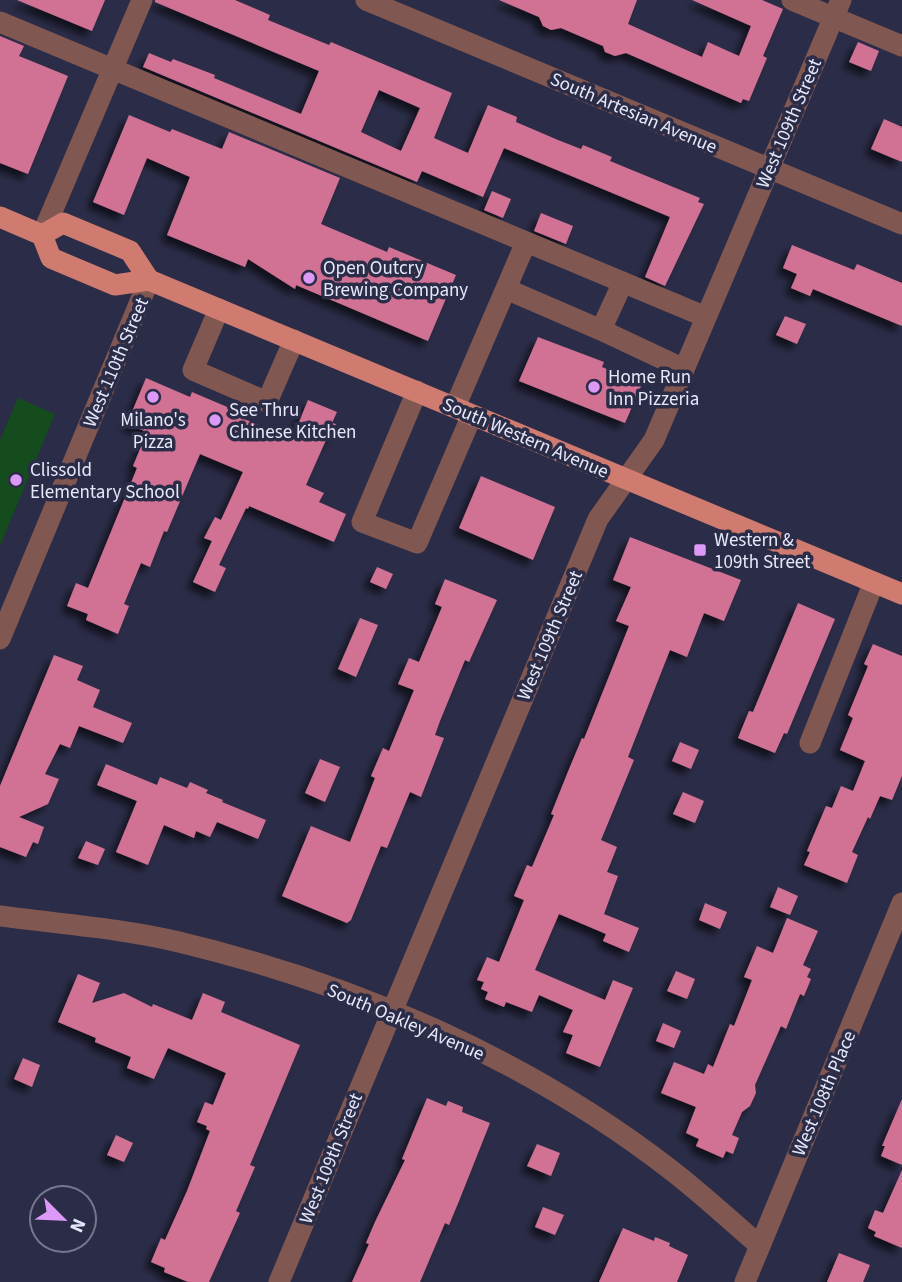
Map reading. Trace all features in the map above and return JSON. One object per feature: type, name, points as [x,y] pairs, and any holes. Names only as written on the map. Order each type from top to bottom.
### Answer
[{"type":"main road","points":[[0,217],[42,235],[64,223],[130,251],[149,280]]},
{"type":"main road","name":"South Western Avenue","points":[[42,235],[51,258],[94,276],[116,285],[149,280],[902,594]]},
{"type":"street","points":[[42,235],[142,0]]},
{"type":"street","name":"South Artesian Avenue","points":[[366,0],[902,224]]},
{"type":"street","points":[[792,0],[837,9],[902,46]]},
{"type":"street","name":"West 109th Street","points":[[279,1282],[390,1011],[598,519],[653,440],[837,9]]},
{"type":"street","points":[[0,22],[706,317]]},
{"type":"street","points":[[417,391],[362,522],[417,543],[506,289],[526,242]]},
{"type":"street","name":"West 110th Street","points":[[0,639],[6,605],[149,280]]},
{"type":"street","points":[[601,330],[622,282]]},
{"type":"street","points":[[506,289],[684,369]]},
{"type":"street","points":[[219,309],[193,370],[267,402],[294,340]]},
{"type":"street","points":[[810,743],[874,582]]},
{"type":"street","name":"West 108th Place","points":[[745,1282],[902,903]]},
{"type":"street","name":"South Oakley Avenue","points":[[0,916],[176,942],[271,967],[334,988],[390,1011],[517,1071],[602,1122],[671,1170],[760,1246]]},
{"type":"green space","points":[[18,398],[55,414],[0,546],[0,440]]},
{"type":"building","points":[[17,0],[105,0],[92,31]]},
{"type":"building","points":[[235,0],[270,15],[268,20],[329,45],[331,42],[452,93],[434,138],[468,153],[488,105],[517,117],[516,122],[558,140],[581,149],[583,145],[612,157],[610,161],[700,198],[698,202],[704,204],[665,286],[645,277],[670,217],[504,148],[483,197],[422,171],[417,182],[143,67],[149,53],[171,62],[173,59],[301,114],[319,71],[155,2]],"holes":[[[379,90],[420,108],[401,151],[361,132]]]},
{"type":"building","points":[[499,0],[637,0],[628,24],[702,57],[708,42],[739,56],[751,26],[692,0],[762,0],[783,9],[763,56],[767,58],[749,101],[743,99],[741,103],[626,53],[615,56],[605,52],[603,46],[561,28],[551,30],[543,26],[539,17]]},
{"type":"building","points":[[0,36],[24,46],[19,56],[68,76],[28,174],[0,163]]},
{"type":"building","points":[[858,42],[879,51],[871,71],[849,62]]},
{"type":"building","points":[[129,115],[222,149],[229,132],[340,178],[321,224],[387,252],[389,247],[456,275],[428,341],[296,285],[295,289],[248,259],[245,267],[167,235],[190,177],[147,158],[124,215],[93,202]]},
{"type":"building","points":[[884,119],[902,127],[902,162],[871,149]]},
{"type":"building","points":[[492,191],[511,199],[503,218],[484,210]]},
{"type":"building","points":[[541,213],[573,226],[566,244],[534,231]]},
{"type":"building","points":[[792,245],[854,270],[857,264],[902,283],[902,326],[813,289],[810,296],[791,288],[797,274],[783,268]]},
{"type":"building","points":[[785,316],[806,324],[797,344],[776,335]]},
{"type":"building","name":"Home Run Inn Pizzeria","points":[[538,337],[604,362],[602,367],[642,384],[625,423],[519,381]]},
{"type":"building","points":[[146,378],[190,397],[192,392],[239,412],[237,416],[292,439],[308,400],[337,412],[332,423],[336,424],[329,441],[326,440],[306,485],[324,493],[319,502],[346,514],[334,542],[249,506],[219,565],[226,568],[215,592],[193,582],[212,541],[204,538],[215,517],[221,520],[243,472],[200,454],[150,567],[141,563],[124,604],[129,606],[118,634],[86,620],[88,614],[67,606],[76,583],[88,588],[137,468],[133,466],[147,432],[127,424]]},
{"type":"building","points":[[481,476],[555,507],[533,560],[459,528]]},
{"type":"building","points":[[630,537],[741,580],[724,621],[704,613],[687,657],[670,650],[628,757],[634,760],[601,840],[617,847],[607,872],[618,876],[604,914],[639,928],[629,952],[603,941],[606,934],[559,914],[535,970],[605,1000],[613,980],[633,988],[600,1067],[566,1053],[573,1035],[563,1032],[573,1010],[539,995],[532,1012],[506,1002],[504,1007],[485,999],[488,992],[481,989],[484,982],[477,980],[487,957],[499,962],[524,900],[514,896],[527,865],[532,867],[554,815],[551,814],[567,774],[582,738],[584,739],[629,626],[616,621],[631,587],[613,580]]},
{"type":"building","points":[[377,567],[393,574],[386,589],[370,582]]},
{"type":"building","points":[[445,579],[497,600],[469,662],[465,660],[440,721],[435,735],[444,738],[421,797],[410,792],[387,848],[381,846],[351,920],[347,923],[282,896],[311,826],[350,842],[375,778],[371,776],[383,748],[389,751],[414,690],[398,684],[409,658],[419,662],[442,607],[435,604]]},
{"type":"building","points":[[798,603],[835,619],[787,734],[784,733],[775,753],[738,738],[749,711],[753,712]]},
{"type":"building","points":[[360,618],[378,625],[356,677],[338,669]]},
{"type":"building","points":[[873,644],[902,656],[902,776],[892,800],[880,796],[870,819],[868,817],[852,852],[858,855],[847,883],[804,865],[826,806],[832,808],[841,786],[853,791],[865,761],[840,750],[853,718],[848,715],[868,666],[864,664]]},
{"type":"building","points":[[54,655],[83,666],[77,680],[100,690],[93,707],[132,723],[123,743],[79,726],[70,748],[60,744],[45,774],[59,779],[48,804],[19,817],[44,827],[38,844],[33,842],[26,857],[0,847],[0,786]]},
{"type":"building","points":[[680,742],[699,750],[691,769],[672,761]]},
{"type":"building","points":[[320,759],[340,767],[325,802],[305,793]]},
{"type":"building","points":[[106,764],[157,785],[160,777],[187,788],[190,782],[208,790],[206,793],[223,800],[222,802],[266,820],[258,839],[217,822],[210,837],[196,831],[194,838],[164,825],[148,865],[116,852],[137,801],[97,785]]},
{"type":"building","points":[[683,792],[704,801],[695,823],[673,814]]},
{"type":"building","points":[[86,841],[105,849],[98,865],[78,858]]},
{"type":"building","points":[[778,887],[798,896],[790,915],[770,907]]},
{"type":"building","points":[[705,903],[727,912],[720,929],[699,920]]},
{"type":"building","points":[[787,918],[818,931],[803,965],[811,969],[807,977],[811,979],[804,996],[800,994],[786,1029],[781,1026],[755,1085],[756,1093],[750,1106],[742,1112],[732,1135],[739,1138],[733,1154],[726,1151],[723,1158],[696,1146],[699,1139],[686,1133],[696,1107],[661,1093],[674,1062],[704,1074],[708,1064],[713,1067],[730,1024],[734,1026],[752,980],[744,977],[757,946],[773,953]]},
{"type":"building","points":[[676,971],[695,979],[687,999],[667,991]]},
{"type":"building","points":[[78,974],[100,983],[92,1003],[124,993],[152,1007],[153,1004],[192,1020],[203,993],[225,1002],[221,1012],[300,1045],[250,1165],[255,1167],[236,1211],[240,1213],[209,1282],[188,1282],[164,1272],[165,1268],[151,1262],[161,1238],[165,1240],[210,1131],[206,1129],[207,1126],[197,1122],[205,1102],[213,1105],[226,1073],[168,1048],[154,1079],[127,1068],[131,1057],[58,1022]]},
{"type":"building","points":[[663,1023],[681,1031],[674,1048],[656,1041]]},
{"type":"building","points":[[23,1058],[40,1065],[32,1087],[14,1079]]},
{"type":"building","points":[[427,1098],[446,1106],[448,1101],[463,1107],[462,1112],[490,1123],[459,1201],[449,1225],[445,1223],[420,1282],[352,1282],[369,1244],[366,1243],[375,1222],[405,1160],[402,1159]]},
{"type":"building","points":[[902,1099],[902,1165],[881,1156],[885,1146],[882,1146]]},
{"type":"building","points":[[116,1135],[133,1143],[124,1162],[107,1155]]},
{"type":"building","points":[[537,1144],[560,1153],[551,1176],[527,1166]]},
{"type":"building","points":[[902,1170],[902,1248],[874,1236],[876,1232],[868,1228],[875,1210],[883,1213]]},
{"type":"building","points":[[543,1207],[564,1215],[555,1235],[535,1227]]},
{"type":"building","points":[[623,1228],[654,1241],[655,1237],[670,1243],[669,1246],[688,1255],[677,1282],[599,1282]]},
{"type":"building","points":[[839,1253],[870,1265],[863,1282],[827,1282]]},
{"type":"place","name":"Open Outcry Brewing Company","points":[[309,278]]},
{"type":"place","name":"Home Run Inn Pizzeria","points":[[594,387]]},
{"type":"place","name":"Milano's Pizza","points":[[153,397]]},
{"type":"place","name":"See Thru Chinese Kitchen","points":[[215,420]]},
{"type":"place","name":"Clissold Elementary School","points":[[16,480]]},
{"type":"place","name":"Western & 109th Street","points":[[700,550]]}]
